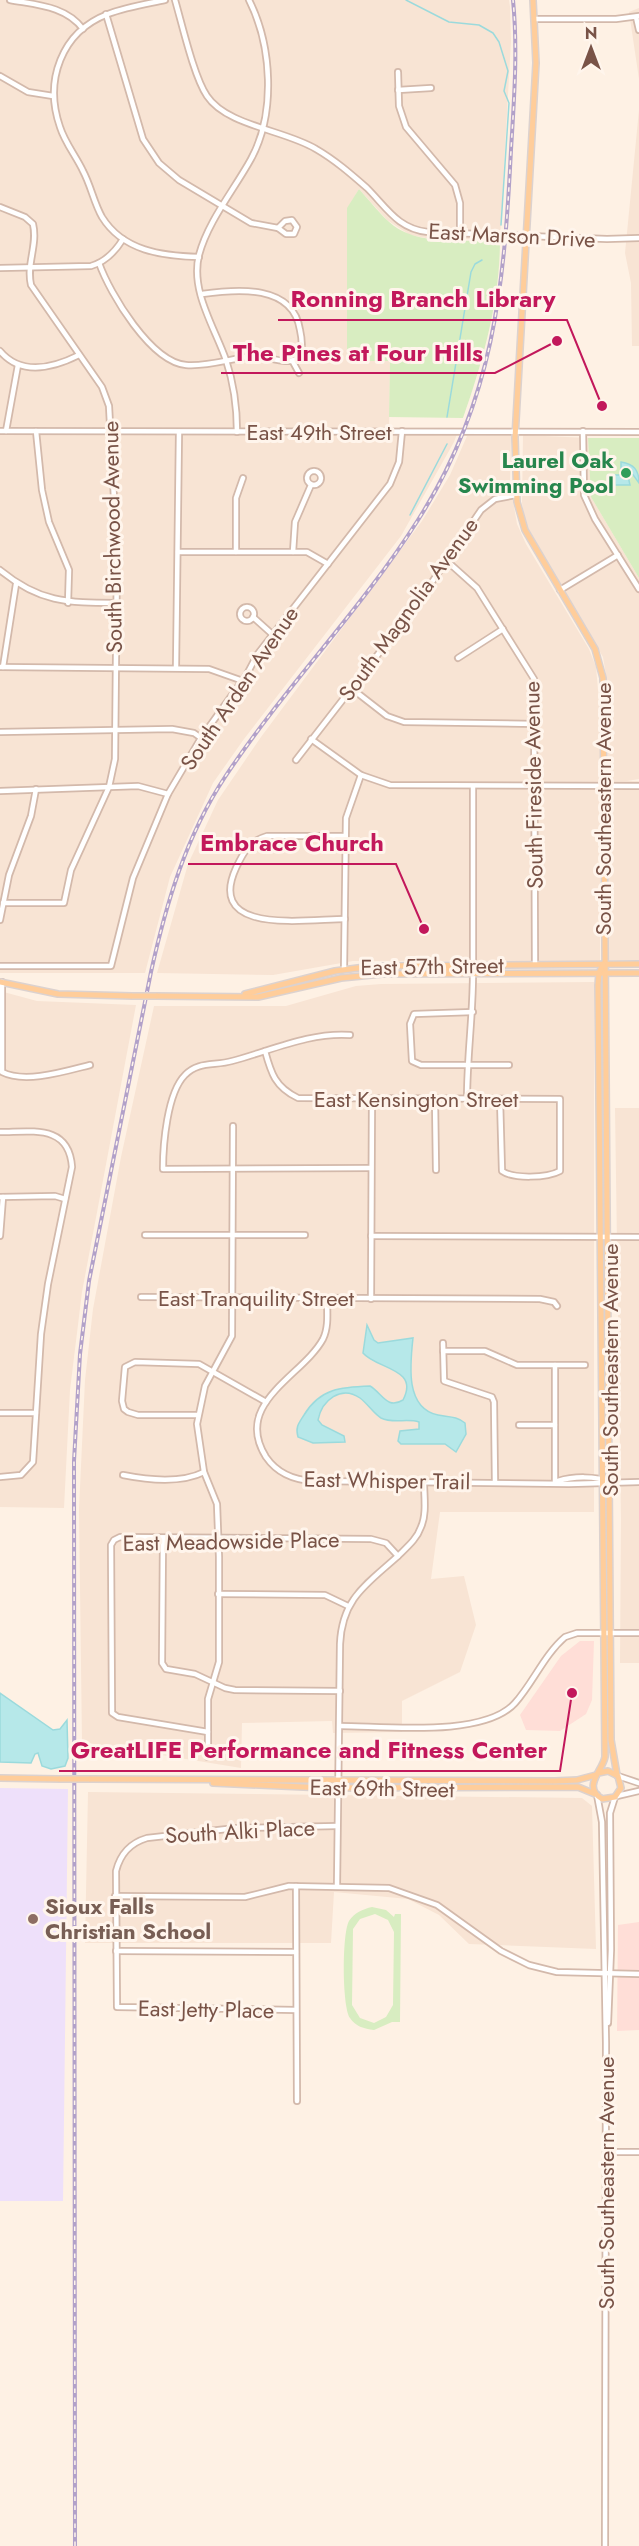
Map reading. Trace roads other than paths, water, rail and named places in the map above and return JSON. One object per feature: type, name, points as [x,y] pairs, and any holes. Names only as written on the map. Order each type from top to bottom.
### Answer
[{"type":"main road","name":"South Southeastern Avenue","points":[[533,0],[536,19],[536,63],[515,432],[516,495],[525,530],[595,648],[602,668],[603,964],[599,973],[604,1756],[598,1774]]},
{"type":"main road","name":"East 57th Street","points":[[228,996],[261,991],[344,969],[396,964],[639,964]]},
{"type":"main road","points":[[415,974],[466,968],[472,964]]},
{"type":"main road","name":"South Southeastern Avenue","points":[[603,964],[607,973],[611,1740],[618,1775]]},
{"type":"main road","name":"East 57th Street","points":[[1,982],[58,994],[268,996],[355,976],[639,973]]},
{"type":"main road","points":[[608,1770],[618,1775],[621,1784],[616,1796],[606,1799],[597,1795],[592,1785],[598,1774],[608,1770]]},
{"type":"main road","name":"East 69th Street","points":[[0,1778],[555,1781],[577,1780],[598,1774]]},
{"type":"main road","name":"East 69th Street","points":[[166,1780],[338,1788],[578,1787],[597,1795]]},
{"type":"street","points":[[10,0],[58,10],[73,17],[83,28]]},
{"type":"street","points":[[165,0],[106,15],[83,28],[63,52],[56,71],[53,96],[59,127],[83,170],[101,216],[123,239],[157,254],[199,257]]},
{"type":"street","name":"East Marson Drive","points":[[175,0],[206,96],[226,114],[298,139],[334,161],[401,224],[422,231],[607,239],[639,237]]},
{"type":"street","points":[[237,432],[235,396],[226,360],[206,313],[198,276],[199,257],[207,234],[252,157],[264,127],[267,72],[260,27],[249,0]]},
{"type":"street","points":[[106,15],[139,127],[159,163],[179,180],[251,223],[278,228]]},
{"type":"street","points":[[536,19],[637,16],[639,30]]},
{"type":"street","points":[[398,72],[399,106],[406,127],[455,184],[460,203],[459,233]]},
{"type":"street","points":[[0,76],[28,92],[53,96]]},
{"type":"street","points":[[398,90],[431,88]]},
{"type":"street","name":"South Birchwood Avenue","points":[[0,207],[25,217],[33,224],[35,240],[30,268],[33,290],[106,394],[116,519],[115,729],[114,767],[109,787],[76,855],[64,903],[3,903]]},
{"type":"street","points":[[0,267],[77,268],[99,263],[115,251],[123,239]]},
{"type":"street","points":[[99,263],[111,291],[160,355],[184,365],[257,356],[293,362]]},
{"type":"street","points":[[202,294],[234,291],[266,293],[283,300],[295,313],[301,333],[301,354],[293,362]]},
{"type":"street","points":[[0,351],[18,365],[57,365],[79,355]]},
{"type":"street","points":[[293,362],[299,373]]},
{"type":"street","points":[[3,431],[18,365]]},
{"type":"street","name":"East 49th Street","points":[[3,431],[639,432]]},
{"type":"street","points":[[36,431],[42,490],[49,522],[69,570],[68,603]]},
{"type":"street","name":"South Arden Avenue","points":[[0,966],[111,966],[133,878],[168,794],[201,738],[243,681],[272,634],[390,484],[397,468],[402,431]]},
{"type":"street","points":[[176,668],[179,432]]},
{"type":"street","points":[[583,432],[584,495],[639,590]]},
{"type":"street","points":[[236,552],[236,498],[243,478]]},
{"type":"street","points":[[293,552],[295,522],[311,484]]},
{"type":"street","name":"South Magnolia Avenue","points":[[296,760],[448,562],[486,504],[495,499],[516,495]]},
{"type":"street","points":[[178,552],[293,552],[316,555],[328,564]]},
{"type":"street","points":[[560,590],[618,555]]},
{"type":"street","name":"South Fireside Avenue","points":[[448,562],[477,588],[534,679],[536,724],[535,964]]},
{"type":"street","points":[[0,570],[16,584],[68,603],[116,603]]},
{"type":"street","points":[[16,584],[1,667],[217,670],[243,681]]},
{"type":"street","points":[[253,617],[272,634]]},
{"type":"street","points":[[458,658],[503,629]]},
{"type":"street","points":[[351,688],[387,716],[404,722],[536,724]]},
{"type":"street","points":[[0,732],[182,730],[201,738]]},
{"type":"street","points":[[311,740],[361,775],[390,785],[639,786]]},
{"type":"street","points":[[344,969],[347,810],[361,775]]},
{"type":"street","points":[[472,964],[473,786]]},
{"type":"street","points":[[0,791],[145,787],[168,794]]},
{"type":"street","points":[[0,920],[15,855],[31,816],[36,789]]},
{"type":"street","points":[[345,836],[267,836],[257,839],[243,852],[230,888],[233,904],[249,918],[345,920]]},
{"type":"street","points":[[467,1099],[467,1065],[473,1012],[473,973]]},
{"type":"street","points":[[1,982],[2,1072],[12,1076],[50,1075],[90,1065]]},
{"type":"street","points":[[473,1012],[417,1012],[410,1021],[410,1055],[413,1063],[421,1065],[509,1065]]},
{"type":"street","points":[[350,1035],[326,1035],[230,1062],[202,1064],[185,1074],[175,1091],[164,1143],[163,1169],[371,1168]]},
{"type":"street","name":"East Kensington Street","points":[[265,1051],[272,1076],[278,1085],[297,1098],[560,1099],[560,1172],[552,1175],[509,1175],[500,1168],[500,1099]]},
{"type":"street","points":[[371,1299],[372,1099]]},
{"type":"street","points":[[435,1099],[436,1170]]},
{"type":"street","points":[[208,1757],[208,1699],[219,1662],[217,1504],[204,1472],[198,1442],[198,1415],[202,1394],[231,1336],[233,1126]]},
{"type":"street","points":[[0,1132],[50,1134],[64,1142],[69,1149],[72,1167],[48,1284],[34,1455],[30,1469],[21,1475],[0,1477]]},
{"type":"street","points":[[0,1236],[1,1197],[55,1196],[65,1199]]},
{"type":"street","points":[[145,1235],[305,1235]]},
{"type":"street","points":[[371,1236],[639,1237]]},
{"type":"street","name":"East Tranquility Street","points":[[141,1297],[540,1299],[554,1302],[557,1306]]},
{"type":"street","name":"East Whisper Trail","points":[[327,1299],[327,1328],[322,1341],[266,1402],[259,1419],[260,1441],[270,1462],[284,1474],[305,1480],[555,1482],[570,1478],[611,1482]]},
{"type":"street","points":[[443,1343],[444,1381],[492,1397],[494,1402],[495,1482]]},
{"type":"street","points":[[443,1351],[485,1351],[517,1365],[585,1365]]},
{"type":"street","points":[[198,1415],[138,1415],[128,1412],[122,1405],[123,1371],[127,1364],[135,1362],[192,1363],[213,1370],[266,1402]]},
{"type":"street","points":[[555,1365],[555,1482]]},
{"type":"street","points":[[0,1413],[36,1413]]},
{"type":"street","points":[[519,1425],[555,1425]]},
{"type":"street","points":[[123,1475],[137,1478],[192,1478],[204,1472]]},
{"type":"street","points":[[337,1886],[340,1634],[348,1606],[357,1593],[410,1545],[422,1527],[424,1481]]},
{"type":"street","points":[[611,1482],[639,1482]]},
{"type":"street","name":"East Meadowside Place","points":[[208,1732],[118,1717],[112,1713],[112,1543],[120,1537],[377,1540],[386,1543],[398,1556]]},
{"type":"street","points":[[163,1538],[164,1667],[170,1671],[195,1674],[235,1690],[340,1691]]},
{"type":"street","points":[[218,1594],[326,1595],[348,1606]]},
{"type":"street","points":[[340,1726],[440,1726],[492,1718],[514,1704],[565,1637],[577,1633],[639,1633]]},
{"type":"street","points":[[618,1775],[639,1783]]},
{"type":"street","points":[[616,1796],[639,1791]]},
{"type":"street","name":"South Southeastern Avenue","points":[[597,1795],[602,1822],[606,2043],[605,2546]]},
{"type":"street","name":"South Southeastern Avenue","points":[[606,2043],[611,1974],[610,1813],[616,1796]]},
{"type":"street","name":"South Alki Place","points":[[117,2007],[116,1871],[120,1860],[129,1848],[140,1840],[236,1828],[337,1826]]},
{"type":"street","points":[[115,1896],[245,1897],[276,1887],[296,1886],[337,1886],[402,1891],[438,1905],[514,1959],[557,1972],[639,1974]]},
{"type":"street","points":[[296,1886],[297,2101]]},
{"type":"street","points":[[116,1951],[296,1952]]},
{"type":"street","name":"East Jetty Place","points":[[117,2007],[296,2010]]},
{"type":"street","points":[[606,2152],[639,2152]]},
{"type":"water","name":"Laurel Oak Swimming Pool","points":[[621,462],[635,468],[639,483],[631,472],[628,476],[630,485],[615,485],[615,475],[621,475]]},
{"type":"water","points":[[367,1325],[374,1340],[378,1343],[413,1338],[412,1384],[420,1404],[427,1411],[456,1418],[465,1423],[466,1434],[456,1452],[445,1444],[401,1444],[398,1441],[400,1431],[419,1429],[419,1422],[390,1421],[381,1418],[360,1398],[346,1393],[339,1394],[328,1401],[318,1420],[322,1425],[344,1436],[345,1442],[313,1443],[298,1437],[298,1425],[310,1406],[317,1399],[332,1391],[341,1388],[370,1386],[389,1402],[397,1403],[403,1400],[407,1389],[406,1381],[401,1375],[363,1353]]},
{"type":"water","points":[[0,1693],[53,1730],[60,1729],[67,1720],[68,1758],[65,1766],[51,1769],[42,1766],[38,1753],[35,1754],[31,1763],[0,1762]]},
{"type":"waterway","points":[[406,0],[449,22],[479,25],[493,33],[499,42],[508,71],[504,91],[509,103],[501,225]]},
{"type":"waterway","points":[[447,417],[471,272],[475,264],[482,260]]},
{"type":"waterway","points":[[410,515],[447,444]]},
{"type":"railway","points":[[75,2546],[74,1461],[80,1354],[89,1281],[151,972],[163,921],[188,847],[211,800],[248,744],[372,586],[418,520],[444,476],[464,431],[479,387],[499,296],[504,249],[515,75],[513,0]]},
{"type":"place","name":"The Pines at Four Hills","points":[[557,341]]},
{"type":"place","name":"Ronning Branch Library","points":[[602,406]]},
{"type":"place","name":"Laurel Oak Swimming Pool","points":[[626,473]]},
{"type":"place","name":"Embrace Church","points":[[424,929]]},
{"type":"place","name":"GreatLIFE Performance and Fitness Center","points":[[572,1693]]},
{"type":"place","name":"Sioux Falls Christian School","points":[[33,1919]]}]
